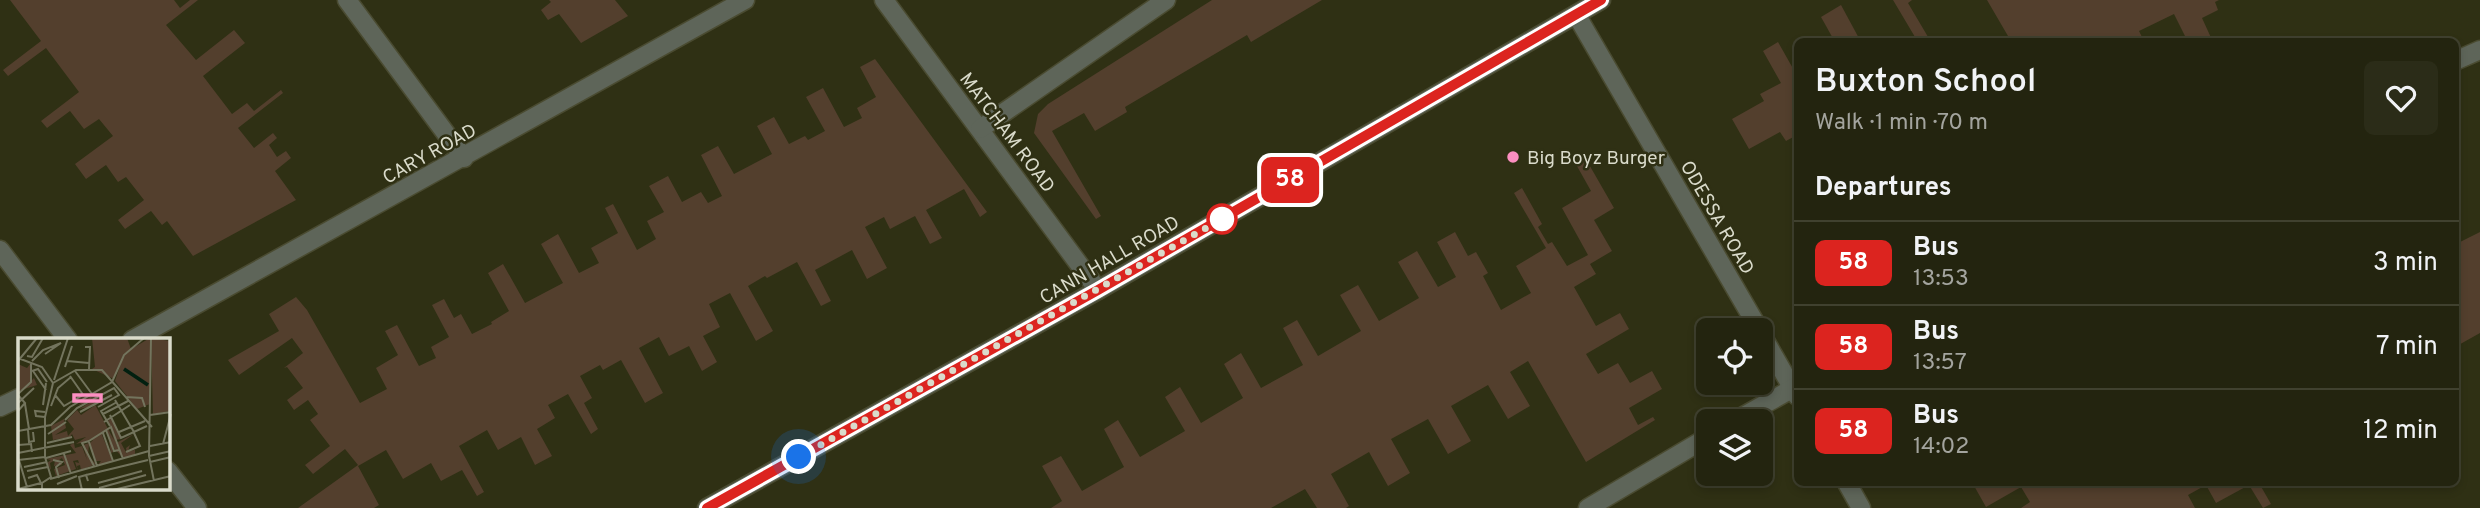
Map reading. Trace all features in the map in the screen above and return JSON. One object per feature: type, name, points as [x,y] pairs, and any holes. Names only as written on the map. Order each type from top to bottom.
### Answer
[{"type":"street","points":[[347,0],[464,158]]},
{"type":"street","name":"CARY ROAD","points":[[136,338],[745,0]]},
{"type":"street","name":"MATCHAM ROAD","points":[[884,0],[1098,290]]},
{"type":"street","points":[[980,129],[1166,0]]},
{"type":"street","name":"CANN HALL ROAD","points":[[707,508],[1098,290],[1601,0]]},
{"type":"street","name":"ODESSA ROAD","points":[[1577,16],[1752,318]]},
{"type":"street","points":[[2459,59],[2480,50]]},
{"type":"street","points":[[0,250],[66,338]]},
{"type":"street","name":"ODESSA ROAD","points":[[1773,352],[1794,387]]},
{"type":"street","points":[[1759,409],[1794,391]]},
{"type":"street","points":[[0,407],[18,398]]},
{"type":"street","points":[[1588,508],[1696,444]]},
{"type":"street","points":[[170,474],[197,508]]},
{"type":"street","points":[[1849,486],[1861,508]]},
{"type":"shaded area","points":[[10,0],[174,0],[180,8],[190,0],[198,0],[166,25],[196,60],[234,30],[245,43],[203,76],[232,114],[247,103],[254,111],[281,90],[283,93],[238,128],[254,148],[273,133],[277,138],[269,145],[277,157],[286,151],[291,158],[275,171],[296,200],[193,256],[167,221],[162,225],[151,211],[125,229],[118,220],[144,200],[126,177],[118,182],[106,165],[86,179],[75,164],[113,136],[99,119],[84,129],[70,111],[47,128],[41,121],[79,92],[46,48],[8,76],[3,70],[41,41]]},
{"type":"shaded area","points":[[549,0],[615,0],[628,16],[581,43],[559,14],[548,20],[541,10],[551,2]]},
{"type":"shaded area","points":[[1212,0],[1322,0],[1251,42],[1247,35],[1125,107],[1127,112],[1095,131],[1084,113],[1052,131],[1101,216],[1096,219],[1034,133],[1038,114],[1048,104]]},
{"type":"shaded area","points":[[1893,0],[1912,0],[1908,3],[1929,38],[1915,37]]},
{"type":"shaded area","points":[[1987,0],[2219,0],[2215,2],[2218,10],[2202,18],[2211,38],[2186,38],[2174,14],[2139,31],[2142,38],[2005,38],[2008,36]]},
{"type":"shaded area","points":[[1841,5],[1859,38],[1833,38],[1821,17]]},
{"type":"shaded area","points":[[1778,42],[1794,70],[1794,137],[1786,141],[1780,132],[1749,149],[1732,119],[1764,101],[1760,94],[1781,83],[1763,51]]},
{"type":"shaded area","points":[[875,59],[987,212],[980,217],[964,189],[926,210],[942,238],[930,244],[915,216],[890,229],[884,217],[865,227],[887,268],[867,279],[852,250],[815,270],[831,301],[821,306],[797,262],[767,278],[765,276],[748,286],[773,331],[756,341],[730,293],[709,304],[720,327],[703,336],[717,362],[702,371],[689,346],[669,356],[659,337],[639,348],[663,393],[645,403],[621,360],[603,370],[600,365],[580,376],[592,398],[584,403],[598,429],[591,434],[568,394],[548,405],[555,418],[537,429],[552,456],[535,465],[521,437],[498,450],[487,430],[459,446],[484,492],[477,496],[462,470],[441,481],[431,463],[403,479],[386,450],[358,466],[379,505],[374,508],[298,508],[358,465],[345,449],[313,474],[305,465],[330,446],[310,420],[318,414],[308,400],[294,410],[287,400],[303,388],[287,367],[284,368],[303,353],[292,338],[239,375],[228,360],[279,331],[269,314],[296,297],[307,310],[360,403],[387,389],[376,368],[398,355],[385,331],[397,325],[419,366],[436,358],[431,347],[449,337],[432,305],[444,299],[454,318],[461,314],[472,334],[492,324],[491,322],[509,311],[488,273],[503,264],[525,303],[563,283],[541,244],[558,234],[579,273],[599,263],[591,248],[618,233],[605,208],[613,204],[637,250],[656,239],[647,221],[664,212],[649,186],[668,176],[682,202],[701,192],[708,203],[722,196],[701,155],[718,146],[734,174],[772,154],[757,126],[774,117],[789,144],[805,136],[808,140],[825,131],[806,97],[823,88],[844,127],[862,118],[857,108],[876,97],[860,67]]},
{"type":"shaded area","points":[[1583,154],[1614,208],[1594,220],[1612,251],[1590,264],[1596,274],[1574,287],[1596,326],[1620,313],[1629,329],[1586,354],[1598,374],[1618,363],[1630,383],[1652,371],[1662,389],[1629,408],[1638,425],[1653,417],[1655,420],[1586,462],[1528,361],[1510,372],[1530,406],[1508,419],[1488,385],[1451,406],[1471,441],[1448,454],[1428,419],[1391,439],[1410,473],[1388,486],[1369,452],[1331,474],[1349,506],[1346,508],[1317,508],[1305,489],[1271,508],[1051,508],[1062,501],[1042,466],[1061,456],[1082,491],[1124,467],[1104,429],[1118,420],[1140,457],[1185,431],[1165,397],[1180,387],[1201,423],[1243,398],[1224,364],[1241,353],[1261,388],[1303,365],[1283,328],[1297,320],[1318,356],[1361,331],[1340,295],[1358,285],[1379,321],[1419,298],[1398,262],[1417,251],[1438,287],[1456,277],[1437,242],[1455,232],[1468,256],[1476,252],[1488,273],[1483,276],[1501,310],[1531,293],[1516,266],[1546,248],[1514,193],[1522,188],[1542,224],[1538,227],[1548,244],[1552,242],[1567,266],[1588,255],[1562,208],[1591,191],[1573,159]]},
{"type":"shaded area","points":[[2480,232],[2480,333],[2459,345],[2459,242]]},
{"type":"shaded area","points":[[1974,486],[2204,486],[2188,495],[2195,508],[2021,508],[2030,502],[2021,487],[1986,507]]},
{"type":"shaded area","points":[[2207,486],[2247,486],[2216,503]]},
{"type":"shaded area","points":[[2250,486],[2261,486],[2271,504],[2263,508]]},
{"type":"bus line","name":"58","points":[[707,508],[1098,290],[1601,0]]},
{"type":"place","name":"Big Boyz Burger","points":[[1513,157]]},
{"type":"route","points":[[799,457],[1222,219]]}]
